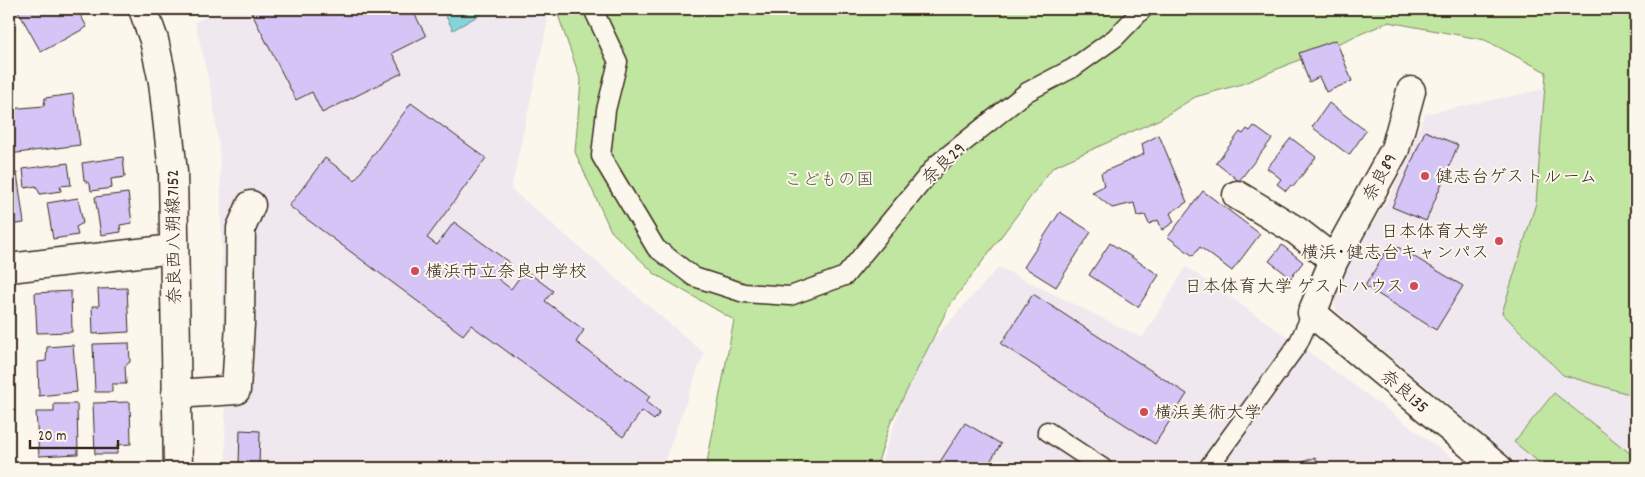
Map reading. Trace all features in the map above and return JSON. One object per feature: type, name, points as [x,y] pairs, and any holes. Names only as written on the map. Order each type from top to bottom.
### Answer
[{"type":"street","name":"奈良西八朔線7152","points":[[143,9],[154,40],[163,82],[173,172],[178,468]]},
{"type":"street","name":"奈良89","points":[[1312,313],[1334,260],[1395,149],[1411,91]]},
{"type":"street","points":[[1237,195],[1297,231],[1334,260]]},
{"type":"street","points":[[176,394],[236,390],[240,324],[241,228],[251,205]]},
{"type":"street","points":[[9,268],[173,249]]},
{"type":"street","name":"奈良135","points":[[1312,313],[1498,468]]},
{"type":"lane","name":"奈良29","points":[[593,9],[618,62],[606,110],[601,156],[656,248],[694,277],[744,293],[790,296],[845,276],[937,164],[1027,92],[1073,68],[1115,38],[1143,9]]},
{"type":"lane","points":[[1208,468],[1298,344],[1312,313]]},
{"type":"lane","points":[[1048,431],[1103,468]]},
{"type":"shaded area","name":"横浜市立奈良中学校","points":[[221,9],[540,9],[548,21],[511,189],[704,353],[662,468],[226,468],[220,158],[212,95],[195,22]]},
{"type":"shaded area","name":"日本体育大学 横浜･健志台キャンパス","points":[[1636,70],[1636,468],[1523,468],[1336,311],[1332,289],[1391,194],[1425,114]]},
{"type":"shaded area","name":"横浜美術大学","points":[[999,267],[1142,338],[1186,267],[1298,344],[1466,468],[879,468],[919,355]]},
{"type":"green space","name":"こどもの国","points":[[556,9],[1636,9],[1636,396],[1563,375],[1502,313],[1536,203],[1546,72],[1485,40],[1389,22],[1242,84],[1195,97],[1160,119],[1053,167],[949,306],[890,424],[876,468],[706,468],[734,320],[655,274],[611,231],[575,152],[581,81]]},
{"type":"green space","points":[[1554,393],[1636,458],[1636,468],[1546,468],[1514,442]]},
{"type":"water","points":[[442,9],[490,9],[453,30]]},
{"type":"building","points":[[17,9],[77,9],[87,27],[41,52]]},
{"type":"building","points":[[257,9],[412,9],[426,36],[392,53],[402,73],[322,113],[312,92],[296,100],[251,12]]},
{"type":"building","points":[[1336,40],[1352,81],[1326,92],[1319,77],[1309,82],[1299,53]]},
{"type":"building","points":[[73,94],[80,145],[9,154],[9,109],[44,106],[45,98]]},
{"type":"building","points":[[411,103],[486,158],[427,238],[437,245],[454,222],[510,263],[498,279],[511,289],[525,270],[553,291],[545,301],[584,330],[576,342],[650,396],[646,402],[660,413],[654,420],[642,411],[623,437],[471,325],[463,335],[289,206],[325,158],[355,180]]},
{"type":"building","points":[[1329,103],[1366,131],[1349,155],[1312,127]]},
{"type":"building","points":[[1254,126],[1272,139],[1239,181],[1216,163],[1240,132],[1243,134],[1247,129],[1250,131]]},
{"type":"building","name":"健志台ゲストルーム","points":[[1425,131],[1458,145],[1426,221],[1392,207]]},
{"type":"building","points":[[1159,135],[1187,202],[1170,213],[1174,222],[1162,230],[1158,220],[1149,224],[1145,215],[1137,216],[1134,203],[1112,208],[1092,192],[1104,186],[1101,173],[1144,154],[1142,144]]},
{"type":"building","points":[[1291,138],[1316,157],[1293,187],[1291,185],[1286,191],[1277,184],[1281,179],[1267,168]]},
{"type":"building","points":[[123,157],[125,177],[111,179],[112,188],[91,191],[90,184],[84,180],[82,163]]},
{"type":"building","points":[[68,163],[71,185],[60,186],[61,191],[40,194],[36,186],[25,188],[23,169]]},
{"type":"building","points":[[17,173],[24,223],[9,225],[9,174]]},
{"type":"building","points":[[1203,191],[1260,234],[1232,271],[1200,247],[1193,256],[1168,237]]},
{"type":"building","points":[[128,193],[132,223],[120,225],[121,232],[101,235],[95,197]]},
{"type":"building","points":[[78,198],[83,223],[76,227],[78,235],[53,239],[47,203]]},
{"type":"building","points":[[1060,212],[1091,232],[1056,287],[1024,267]]},
{"type":"building","points":[[1110,243],[1159,275],[1138,307],[1089,275]]},
{"type":"building","name":"日本体育大学 ゲストハウス","points":[[1391,243],[1463,286],[1436,330],[1365,286]]},
{"type":"building","points":[[1282,245],[1303,262],[1291,278],[1269,261]]},
{"type":"building","points":[[127,288],[129,332],[93,334],[92,306],[99,306],[98,289]]},
{"type":"building","points":[[71,291],[72,332],[37,333],[35,293]]},
{"type":"building","points":[[1033,294],[1187,394],[1155,444],[1001,344]]},
{"type":"building","points":[[129,343],[130,362],[125,366],[126,384],[112,384],[112,392],[95,392],[93,344]]},
{"type":"building","points":[[73,345],[77,392],[39,396],[38,362],[46,361],[47,347]]},
{"type":"building","points":[[130,402],[131,444],[117,445],[117,454],[95,454],[93,403]]},
{"type":"building","points":[[54,404],[77,404],[78,454],[39,456],[36,412],[54,412]]},
{"type":"building","points":[[965,423],[1001,444],[986,468],[936,468]]},
{"type":"building","points":[[240,430],[260,431],[259,466],[239,465]]},
{"type":"building","points":[[1315,457],[1320,468],[1289,468]]},
{"type":"building","points":[[130,463],[130,468],[94,468],[94,465]]},
{"type":"place","name":"健志台ゲストルーム","points":[[1425,176]]},
{"type":"place","name":"日本体育大学 横浜･健志台キャンパス","points":[[1499,241]]},
{"type":"place","name":"横浜市立奈良中学校","points":[[415,271]]},
{"type":"place","name":"日本体育大学 ゲストハウス","points":[[1414,286]]},
{"type":"place","name":"横浜美術大学","points":[[1144,412]]}]
